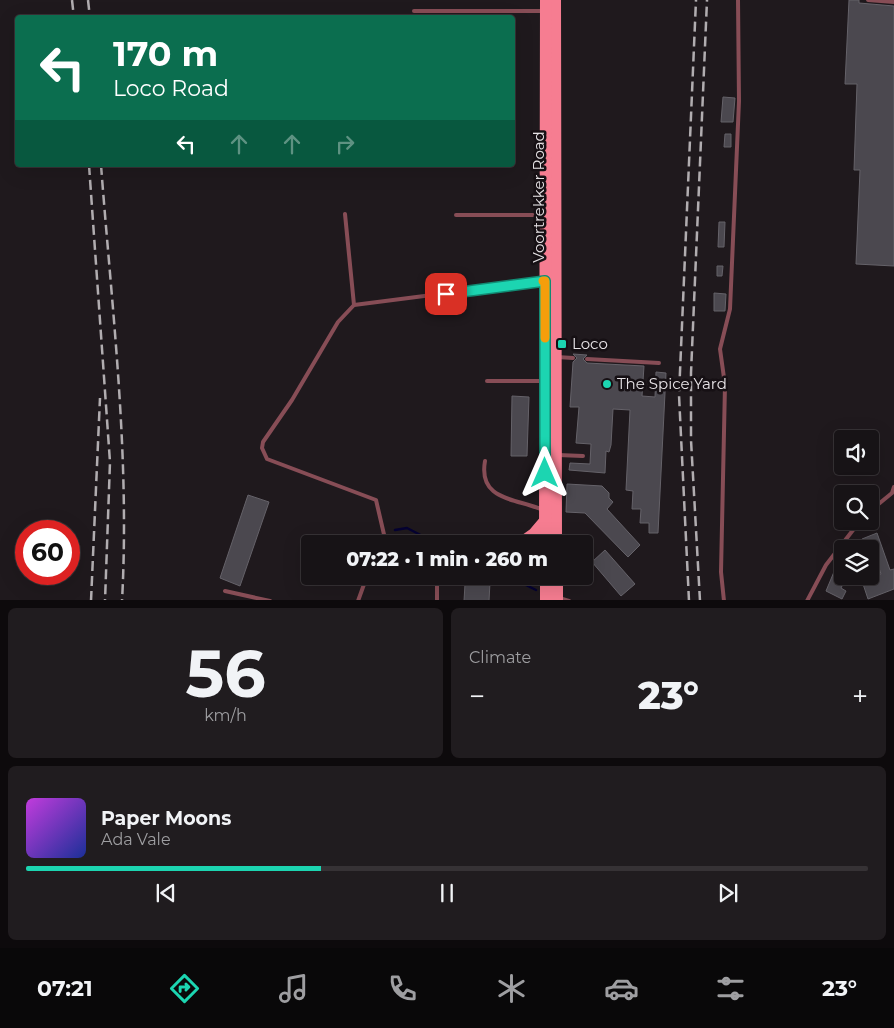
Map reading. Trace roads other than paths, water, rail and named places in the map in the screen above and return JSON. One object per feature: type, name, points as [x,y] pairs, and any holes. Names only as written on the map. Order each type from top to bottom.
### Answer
[{"type":"main road","name":"Voortrekker Road","points":[[550,6],[550,454],[555,535]]},
{"type":"main road","name":"Voortrekker Road","points":[[550,281],[554,357],[550,381]]},
{"type":"main road","name":"Voortrekker Road","points":[[545,535],[550,454]]},
{"type":"main road","points":[[533,535],[545,516]]},
{"type":"main road","points":[[549,585],[555,600]]},
{"type":"main road","points":[[555,600],[556,585]]},
{"type":"lane","points":[[724,600],[721,572],[725,391],[720,348],[730,309],[739,101],[738,0]]},
{"type":"lane","points":[[868,0],[894,2]]},
{"type":"lane","points":[[414,11],[550,6]]},
{"type":"lane","points":[[346,214],[354,305]]},
{"type":"lane","points":[[456,215],[550,215]]},
{"type":"lane","points":[[383,535],[376,500],[267,459],[262,448],[263,442],[292,400],[338,322],[354,305],[550,281]]},
{"type":"lane","points":[[554,357],[573,358]]},
{"type":"lane","points":[[587,359],[659,363]]},
{"type":"lane","points":[[487,381],[550,381]]},
{"type":"lane","points":[[550,454],[583,456]]},
{"type":"lane","points":[[485,461],[483,471],[487,486],[497,494],[528,503],[545,516]]},
{"type":"lane","points":[[879,504],[893,492],[894,487]]},
{"type":"lane","points":[[807,600],[826,565],[853,530]]},
{"type":"lane","points":[[358,600],[364,585]]},
{"type":"lane","points":[[437,585],[437,600]]},
{"type":"lane","points":[[224,591],[270,600]]},
{"type":"waterway","points":[[395,530],[407,528],[420,535]]},
{"type":"waterway","points":[[526,585],[536,590]]},
{"type":"railway","points":[[72,0],[74,15]]},
{"type":"railway","points":[[88,0],[90,15]]},
{"type":"railway","points":[[689,600],[679,395],[696,0]]},
{"type":"railway","points":[[700,600],[691,440],[691,373],[707,0]]},
{"type":"railway","points":[[89,167],[110,462],[105,600]]},
{"type":"railway","points":[[101,167],[122,437],[124,492],[122,600]]},
{"type":"railway","points":[[91,600],[100,398]]},
{"type":"place","name":"Loco","points":[[562,344]]},
{"type":"place","name":"The Spice Yard","points":[[607,384]]}]
